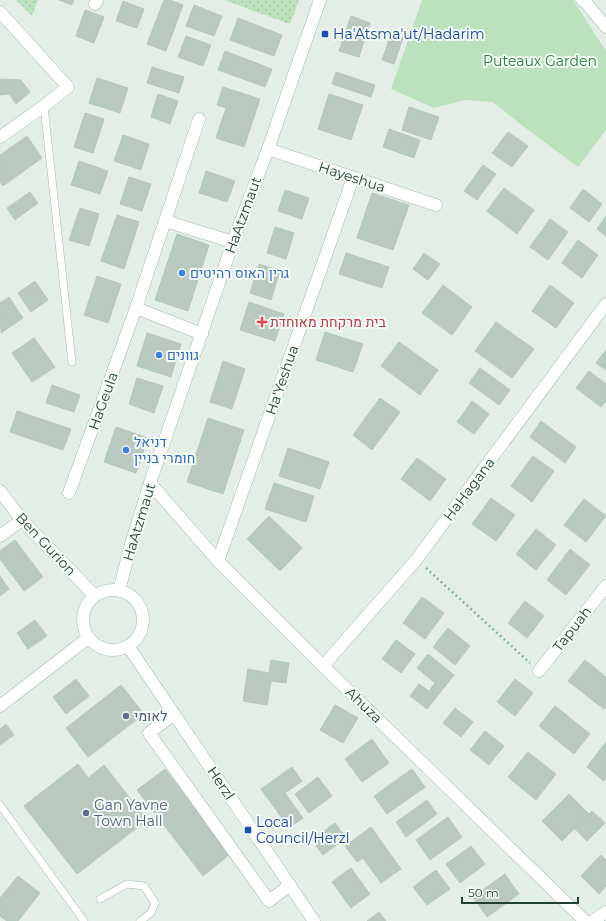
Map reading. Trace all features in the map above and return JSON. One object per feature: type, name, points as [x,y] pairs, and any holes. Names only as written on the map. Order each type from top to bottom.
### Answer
[{"type":"street","name":"HaAtzmaut","points":[[119,591],[131,544],[150,483],[233,242],[268,149],[320,0]]},
{"type":"street","points":[[582,0],[606,27]]},
{"type":"street","points":[[0,12],[68,87],[0,137]]},
{"type":"street","name":"HaGeula","points":[[69,493],[136,308],[199,119]]},
{"type":"street","name":"Hayeshua","points":[[268,149],[436,205]]},
{"type":"street","name":"Ha'Yeshua","points":[[218,560],[353,178]]},
{"type":"street","points":[[165,221],[233,242]]},
{"type":"street","name":"HaHagana","points":[[323,666],[416,560],[606,306]]},
{"type":"street","points":[[136,308],[202,334]]},
{"type":"street","name":"Ahuza","points":[[150,483],[218,560],[323,666],[585,921]]},
{"type":"street","name":"Ben Gurion","points":[[0,491],[22,520],[95,596]]},
{"type":"street","points":[[0,536],[22,520]]},
{"type":"street","name":"Tapuah","points":[[539,671],[606,586]]},
{"type":"street","points":[[110,590],[119,591],[128,594],[136,601],[141,610],[143,620],[141,630],[136,639],[128,646],[111,650],[98,646],[88,638],[85,631],[83,616],[85,608],[95,596],[110,590]]},
{"type":"street","points":[[0,706],[88,638]]},
{"type":"street","name":"Herzl","points":[[128,646],[314,921]]},
{"type":"street","points":[[174,714],[148,733],[269,901],[290,885]]},
{"type":"street","points":[[593,921],[606,912]]},
{"type":"lane","points":[[44,106],[72,362]]},
{"type":"lane","points":[[0,805],[84,921]]},
{"type":"lane","points":[[100,899],[127,884],[144,886],[155,903],[151,913],[140,921]]},
{"type":"path","points":[[416,560],[539,671]]},
{"type":"green space","points":[[16,0],[38,0],[32,16]]},
{"type":"green space","points":[[224,0],[299,0],[290,24]]},
{"type":"green space","name":"Puteaux Garden","points":[[422,0],[573,0],[606,51],[606,130],[578,167],[493,102],[465,100],[434,108],[391,89]]},
{"type":"building","points":[[59,0],[74,0],[72,5]]},
{"type":"building","points":[[164,0],[170,0],[183,5],[166,51],[147,44]]},
{"type":"building","points":[[123,1],[144,9],[137,28],[116,21]]},
{"type":"building","points":[[194,5],[222,16],[214,36],[186,26]]},
{"type":"building","points":[[85,10],[104,17],[94,43],[76,36]]},
{"type":"building","points":[[351,16],[370,23],[359,57],[339,51]]},
{"type":"building","points":[[238,18],[282,35],[274,56],[230,40]]},
{"type":"building","points":[[391,34],[403,38],[394,64],[382,60]]},
{"type":"building","points":[[186,36],[211,45],[203,66],[178,57]]},
{"type":"building","points":[[225,51],[272,69],[265,87],[218,70]]},
{"type":"building","points":[[152,67],[184,77],[179,93],[147,83]]},
{"type":"building","points":[[336,72],[375,85],[371,97],[332,84]]},
{"type":"building","points":[[97,78],[128,88],[120,113],[89,103]]},
{"type":"building","points":[[0,79],[21,80],[30,92],[16,104],[9,94],[0,95]]},
{"type":"building","points":[[223,87],[260,99],[244,147],[216,138],[226,108],[217,105]]},
{"type":"building","points":[[158,94],[178,101],[170,124],[151,117]]},
{"type":"building","points":[[329,94],[363,105],[351,140],[318,129]]},
{"type":"building","points":[[409,107],[439,117],[431,140],[402,130]]},
{"type":"building","points":[[85,113],[104,119],[93,153],[74,147]]},
{"type":"building","points":[[389,129],[420,140],[414,158],[383,147]]},
{"type":"building","points":[[508,132],[528,146],[512,167],[492,153]]},
{"type":"building","points":[[123,135],[149,144],[141,170],[114,161]]},
{"type":"building","points":[[27,136],[42,158],[3,186],[0,182],[0,155]]},
{"type":"building","points":[[79,161],[108,171],[100,194],[71,185]]},
{"type":"building","points":[[483,165],[496,174],[477,200],[464,191]]},
{"type":"building","points":[[206,171],[235,181],[227,202],[199,193]]},
{"type":"building","points":[[129,177],[151,184],[142,211],[120,204]]},
{"type":"building","points":[[504,188],[534,210],[517,234],[487,211]]},
{"type":"building","points":[[583,189],[602,204],[589,222],[570,208]]},
{"type":"building","points":[[285,190],[309,198],[302,219],[278,211]]},
{"type":"building","points":[[30,192],[38,203],[15,220],[7,208]]},
{"type":"building","points":[[372,193],[409,205],[393,250],[357,238]]},
{"type":"building","points":[[80,208],[99,214],[89,246],[69,240]]},
{"type":"building","points":[[117,215],[139,222],[124,269],[101,261]]},
{"type":"building","points":[[606,216],[606,236],[597,229]]},
{"type":"building","points":[[550,219],[568,232],[548,260],[530,247]]},
{"type":"building","points":[[275,227],[294,233],[286,259],[267,253]]},
{"type":"building","name":"גרין האוס רהיטים","points":[[177,234],[209,245],[188,311],[155,300]]},
{"type":"building","points":[[578,240],[598,255],[582,278],[562,263]]},
{"type":"building","points":[[346,253],[389,267],[382,288],[339,274]]},
{"type":"building","points":[[424,253],[440,264],[428,280],[413,269]]},
{"type":"building","points":[[259,264],[280,271],[271,300],[250,293]]},
{"type":"building","points":[[97,276],[121,284],[108,323],[84,315]]},
{"type":"building","points":[[35,281],[48,300],[31,312],[18,293]]},
{"type":"building","points":[[443,285],[472,307],[452,335],[422,313]]},
{"type":"building","points":[[550,285],[574,303],[556,328],[532,311]]},
{"type":"building","points":[[9,297],[23,318],[1,333],[0,303]]},
{"type":"building","name":"בית מרקחת מאוחדת","points":[[249,302],[284,314],[275,341],[240,330]]},
{"type":"building","points":[[496,322],[534,349],[512,378],[475,351]]},
{"type":"building","points":[[325,332],[363,344],[353,372],[316,360]]},
{"type":"building","name":"גוונים","points":[[147,333],[181,344],[171,377],[137,366]]},
{"type":"building","points":[[34,338],[55,367],[32,382],[12,353]]},
{"type":"building","points":[[399,342],[438,370],[420,395],[381,366]]},
{"type":"building","points":[[606,350],[606,370],[596,363]]},
{"type":"building","points":[[223,361],[245,369],[232,409],[210,402]]},
{"type":"building","points":[[480,368],[510,390],[499,405],[469,383]]},
{"type":"building","points":[[589,371],[606,384],[606,401],[601,407],[576,388]]},
{"type":"building","points":[[137,378],[163,386],[154,413],[129,404]]},
{"type":"building","points":[[52,385],[80,395],[74,412],[46,403]]},
{"type":"building","points":[[380,398],[400,412],[372,450],[353,435]]},
{"type":"building","points":[[472,401],[489,414],[474,434],[457,422]]},
{"type":"building","points":[[17,411],[71,429],[63,450],[10,432]]},
{"type":"building","points":[[208,418],[244,430],[223,494],[187,482]]},
{"type":"building","points":[[541,421],[576,447],[565,463],[530,437]]},
{"type":"building","name":"דניאל חומרי בניין","points":[[116,427],[148,438],[136,473],[104,462]]},
{"type":"building","points":[[288,448],[329,462],[320,489],[279,476]]},
{"type":"building","points":[[533,456],[554,471],[532,502],[511,486]]},
{"type":"building","points":[[417,458],[446,479],[430,501],[401,479]]},
{"type":"building","points":[[274,483],[314,496],[306,522],[265,509]]},
{"type":"building","points":[[491,498],[515,515],[496,541],[472,524]]},
{"type":"building","points":[[584,499],[606,516],[586,542],[564,525]]},
{"type":"building","points":[[269,516],[302,548],[280,571],[247,539]]},
{"type":"building","points":[[536,529],[556,545],[536,570],[516,554]]},
{"type":"building","points":[[15,540],[43,577],[24,591],[0,559],[0,551]]},
{"type":"building","points":[[570,549],[590,565],[566,595],[547,580]]},
{"type":"building","points":[[0,576],[9,589],[0,596]]},
{"type":"building","points":[[422,597],[444,613],[425,639],[403,623]]},
{"type":"building","points":[[525,601],[544,616],[527,638],[508,623]]},
{"type":"building","points":[[35,620],[47,636],[28,649],[17,633]]},
{"type":"building","points":[[448,628],[470,646],[455,665],[433,647]]},
{"type":"building","points":[[396,640],[415,654],[401,673],[382,659]]},
{"type":"building","points":[[428,654],[454,675],[427,709],[410,696],[419,684],[429,691],[435,683],[417,668]]},
{"type":"building","points":[[271,660],[289,663],[286,683],[271,681],[267,705],[243,701],[248,669],[269,673]]},
{"type":"building","points":[[585,660],[606,677],[606,707],[604,709],[568,681]]},
{"type":"building","points":[[76,679],[89,696],[66,714],[53,697]]},
{"type":"building","points":[[515,679],[533,693],[515,716],[497,702]]},
{"type":"building","points":[[121,685],[144,714],[88,757],[66,728]]},
{"type":"building","points":[[335,705],[358,718],[343,743],[320,730]]},
{"type":"building","points":[[555,706],[590,734],[574,754],[539,726]]},
{"type":"building","points":[[455,708],[473,722],[461,737],[443,723]]},
{"type":"building","points":[[6,724],[14,735],[0,745],[0,729]]},
{"type":"building","points":[[485,731],[504,746],[489,765],[470,750]]},
{"type":"building","points":[[372,739],[389,763],[362,782],[345,759]]},
{"type":"building","points":[[606,742],[606,778],[604,781],[587,767]]},
{"type":"building","points":[[528,752],[556,774],[536,800],[508,777]]},
{"type":"building","name":"Gan Yavne Town Hall","points":[[78,764],[88,778],[104,765],[147,820],[77,874],[24,806]]},
{"type":"building","points":[[292,767],[302,781],[285,793],[303,818],[289,828],[261,789]]},
{"type":"building","points":[[165,769],[230,854],[203,876],[137,790]]},
{"type":"building","points":[[412,769],[425,787],[387,814],[374,796]]},
{"type":"building","points":[[318,777],[332,796],[309,813],[295,794]]},
{"type":"building","points":[[569,794],[589,814],[562,841],[542,821]]},
{"type":"building","points":[[427,800],[437,814],[406,837],[396,822]]},
{"type":"building","points":[[592,811],[605,823],[587,841],[574,828]]},
{"type":"building","points":[[448,817],[462,837],[430,860],[416,840]]},
{"type":"building","points":[[335,823],[346,838],[323,855],[312,840]]},
{"type":"building","points":[[371,827],[401,869],[381,883],[363,858],[357,862],[345,846]]},
{"type":"building","points":[[471,846],[485,864],[460,883],[446,864]]},
{"type":"building","points":[[601,855],[606,860],[606,886],[599,894],[581,876]]},
{"type":"building","points":[[351,868],[370,894],[351,908],[332,882]]},
{"type":"building","points":[[436,870],[450,889],[427,905],[413,887]]},
{"type":"building","points":[[505,874],[519,894],[487,917],[473,897]]},
{"type":"building","points":[[18,876],[40,893],[18,921],[7,921],[0,916],[0,898]]},
{"type":"building","points":[[379,912],[386,921],[367,921]]},
{"type":"place","name":"Ha'Atsma'ut/Hadarim","points":[[325,34]]},
{"type":"place","name":"גרין האוס רהיטים","points":[[182,273]]},
{"type":"place","name":"בית מרקחת מאוחדת","points":[[262,322]]},
{"type":"place","name":"גוונים","points":[[159,355]]},
{"type":"place","name":"דניאל חומרי בניין","points":[[126,450]]},
{"type":"place","name":"לאומי","points":[[126,716]]},
{"type":"place","name":"Gan Yavne Town Hall","points":[[86,813]]},
{"type":"place","name":"Local Council/Herzl","points":[[248,830]]}]
